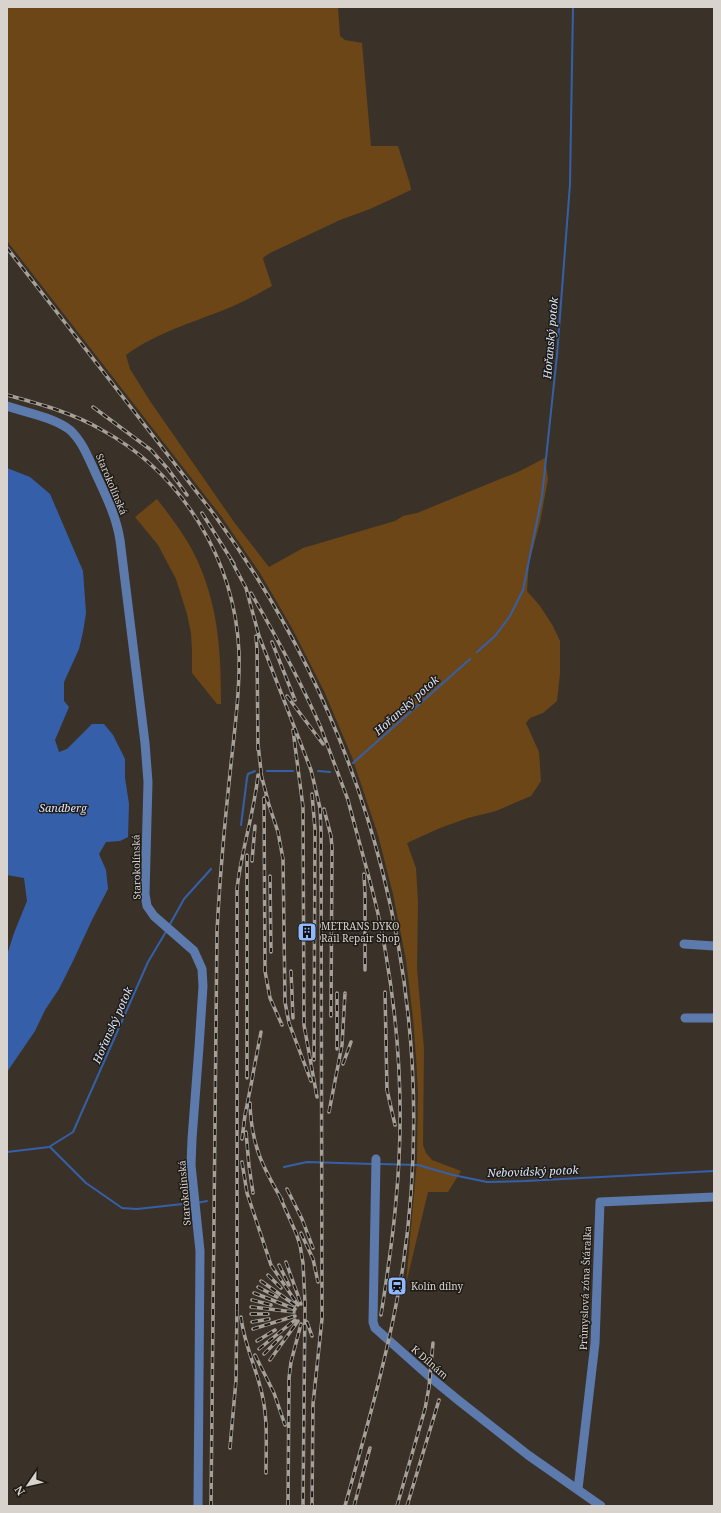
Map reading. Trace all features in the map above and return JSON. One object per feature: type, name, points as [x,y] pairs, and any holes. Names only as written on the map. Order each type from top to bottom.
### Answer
[{"type":"street","name":"Starokolínská","points":[[7,406],[69,429],[84,449],[108,501],[117,525],[145,743],[148,782],[145,894],[147,906],[160,922],[176,934],[194,951],[202,969],[203,986],[191,1165],[200,1251],[198,1506]]},
{"type":"street","points":[[684,944],[714,946]]},
{"type":"street","points":[[685,1018],[714,1018]]},
{"type":"street","name":"K Dílnám","points":[[376,1163],[373,1322],[375,1328],[458,1400],[528,1455],[601,1506]]},
{"type":"street","name":"Průmyslová zóna Šťáralka","points":[[578,1489],[595,1343],[600,1202],[714,1197]]},
{"type":"shaded area","points":[[7,7],[338,7],[340,36],[345,40],[362,43],[371,146],[398,146],[411,190],[370,209],[340,220],[270,253],[263,259],[272,286],[237,305],[150,340],[126,355],[130,369],[150,401],[234,522],[269,567],[303,548],[395,521],[403,516],[417,513],[520,471],[545,458],[548,479],[540,522],[529,563],[527,591],[540,606],[553,626],[560,641],[560,674],[557,701],[543,713],[530,718],[526,723],[539,752],[541,781],[531,796],[496,811],[468,818],[440,828],[407,843],[416,868],[418,903],[417,968],[424,1049],[423,1145],[426,1153],[432,1160],[461,1171],[448,1192],[428,1192],[406,1284],[417,1160],[418,1093],[416,1056],[406,960],[393,894],[378,835],[352,757],[324,691],[292,628],[260,573],[221,516],[7,241]]},
{"type":"shaded area","points":[[157,499],[176,524],[197,559],[212,602],[218,635],[221,704],[217,704],[192,673],[191,633],[187,614],[176,579],[158,545],[135,517]]},
{"type":"water","name":"Sandberg","points":[[7,468],[30,477],[50,494],[83,571],[86,613],[79,649],[64,682],[64,701],[69,707],[55,740],[59,752],[67,749],[92,724],[104,724],[113,735],[125,759],[125,778],[129,804],[128,837],[120,841],[106,842],[99,854],[106,870],[108,889],[59,989],[45,1010],[35,1031],[7,1072],[7,955],[27,901],[24,878],[7,875]]},
{"type":"waterway","name":"Hořanský potok","points":[[477,652],[495,636],[510,616],[523,590],[542,496],[557,355],[570,184],[573,7]]},
{"type":"waterway","name":"Hořanský potok","points":[[353,763],[470,659]]},
{"type":"waterway","name":"Hořanský potok","points":[[241,825],[248,774],[255,771]]},
{"type":"waterway","name":"Hořanský potok","points":[[267,771],[293,771]]},
{"type":"waterway","name":"Hořanský potok","points":[[318,771],[330,772]]},
{"type":"waterway","name":"Hořanský potok","points":[[169,926],[184,899],[211,869]]},
{"type":"waterway","name":"Hořanský potok","points":[[7,1152],[49,1147],[73,1132],[148,962],[167,930]]},
{"type":"waterway","name":"Nebovidský potok","points":[[50,1147],[86,1183],[122,1208],[137,1209],[192,1203]]},
{"type":"waterway","name":"Nebovidský potok","points":[[284,1167],[307,1162],[373,1164]]},
{"type":"waterway","name":"Nebovidský potok","points":[[380,1164],[418,1165],[453,1175],[487,1182],[714,1171]]},
{"type":"waterway","name":"Nebovidský potok","points":[[197,1203],[207,1201]]},
{"type":"railway","points":[[7,248],[213,513],[268,596],[315,684],[353,776],[382,871],[402,968],[412,1066],[413,1166],[403,1266],[398,1297],[362,1447],[345,1506]]},
{"type":"railway","points":[[7,395],[56,410],[91,424],[131,448],[157,470],[180,496],[199,523],[215,553],[227,585],[235,618],[239,652],[238,694],[223,847],[217,931],[211,1506]]},
{"type":"railway","points":[[93,407],[151,450],[168,469],[187,495]]},
{"type":"railway","points":[[202,513],[234,564]]},
{"type":"railway","points":[[231,560],[246,588],[259,636],[311,770],[320,808],[322,1319],[313,1404],[312,1506]]},
{"type":"railway","points":[[251,593],[288,659],[321,728],[348,800],[383,936],[395,1016],[399,1078],[400,1139],[395,1215],[381,1315]]},
{"type":"railway","points":[[256,636],[258,750]]},
{"type":"railway","points":[[272,642],[295,700]]},
{"type":"railway","points":[[287,696],[323,744]]},
{"type":"railway","points":[[293,730],[303,807],[304,1025],[317,1097]]},
{"type":"railway","points":[[258,744],[262,780]]},
{"type":"railway","points":[[261,774],[268,801]]},
{"type":"railway","points":[[237,1310],[237,889],[241,861],[254,804],[258,775]]},
{"type":"railway","points":[[312,794],[315,829],[314,1060]]},
{"type":"railway","points":[[266,796],[278,832],[283,859],[285,1002],[289,1023],[311,1081]]},
{"type":"railway","points":[[264,798],[265,971],[270,998],[282,1025]]},
{"type":"railway","points":[[324,809],[331,836],[332,848],[331,1016]]},
{"type":"railway","points":[[252,861],[255,826]]},
{"type":"railway","points":[[247,855],[247,1078]]},
{"type":"railway","points":[[364,874],[365,970]]},
{"type":"railway","points":[[270,876],[271,952]]},
{"type":"railway","points":[[291,971],[293,1018]]},
{"type":"railway","points":[[385,992],[387,1090],[395,1125]]},
{"type":"railway","points":[[337,993],[337,1049]]},
{"type":"railway","points":[[329,1112],[342,1045],[345,993]]},
{"type":"railway","points":[[252,1079],[261,1032]]},
{"type":"railway","points":[[343,1064],[351,1042]]},
{"type":"railway","points":[[242,1139],[253,1075]]},
{"type":"railway","points":[[250,1103],[255,1143],[263,1165],[282,1200]]},
{"type":"railway","points":[[246,1132],[253,1193]]},
{"type":"railway","points":[[242,1162],[247,1193],[271,1265],[298,1305]]},
{"type":"railway","points":[[287,1189],[302,1219],[313,1248]]},
{"type":"railway","points":[[280,1197],[296,1233],[303,1263],[305,1303],[303,1506]]},
{"type":"railway","points":[[301,1233],[313,1259],[318,1282]]},
{"type":"railway","points":[[286,1262],[301,1304]]},
{"type":"railway","points":[[279,1265],[289,1285]]},
{"type":"railway","points":[[268,1275],[281,1288]]},
{"type":"railway","points":[[261,1281],[295,1305]]},
{"type":"railway","points":[[258,1287],[277,1297]]},
{"type":"railway","points":[[254,1293],[295,1309]]},
{"type":"railway","points":[[252,1300],[271,1305]]},
{"type":"railway","points":[[230,1448],[236,1380],[237,1306]]},
{"type":"railway","points":[[251,1307],[294,1312]]},
{"type":"railway","points":[[251,1314],[268,1314]]},
{"type":"railway","points":[[253,1329],[295,1316]]},
{"type":"railway","points":[[241,1317],[245,1337],[264,1404],[266,1473]]},
{"type":"railway","points":[[252,1322],[269,1319]]},
{"type":"railway","points":[[259,1349],[295,1320]]},
{"type":"railway","points":[[270,1360],[298,1321]]},
{"type":"railway","points":[[307,1322],[312,1336]]},
{"type":"railway","points":[[288,1506],[289,1378],[291,1362],[301,1324]]},
{"type":"railway","points":[[257,1341],[275,1330]]},
{"type":"railway","points":[[264,1354],[281,1337]]},
{"type":"railway","points":[[397,1506],[425,1409],[429,1387],[433,1343]]},
{"type":"railway","points":[[255,1355],[274,1393],[285,1425]]},
{"type":"railway","points":[[407,1506],[439,1400]]},
{"type":"railway","points":[[354,1506],[370,1448]]},
{"type":"place","name":"METRANS DYKO Rail Repair Shop","points":[[307,932]]},
{"type":"place","name":"Kolín dílny","points":[[397,1286]]}]
